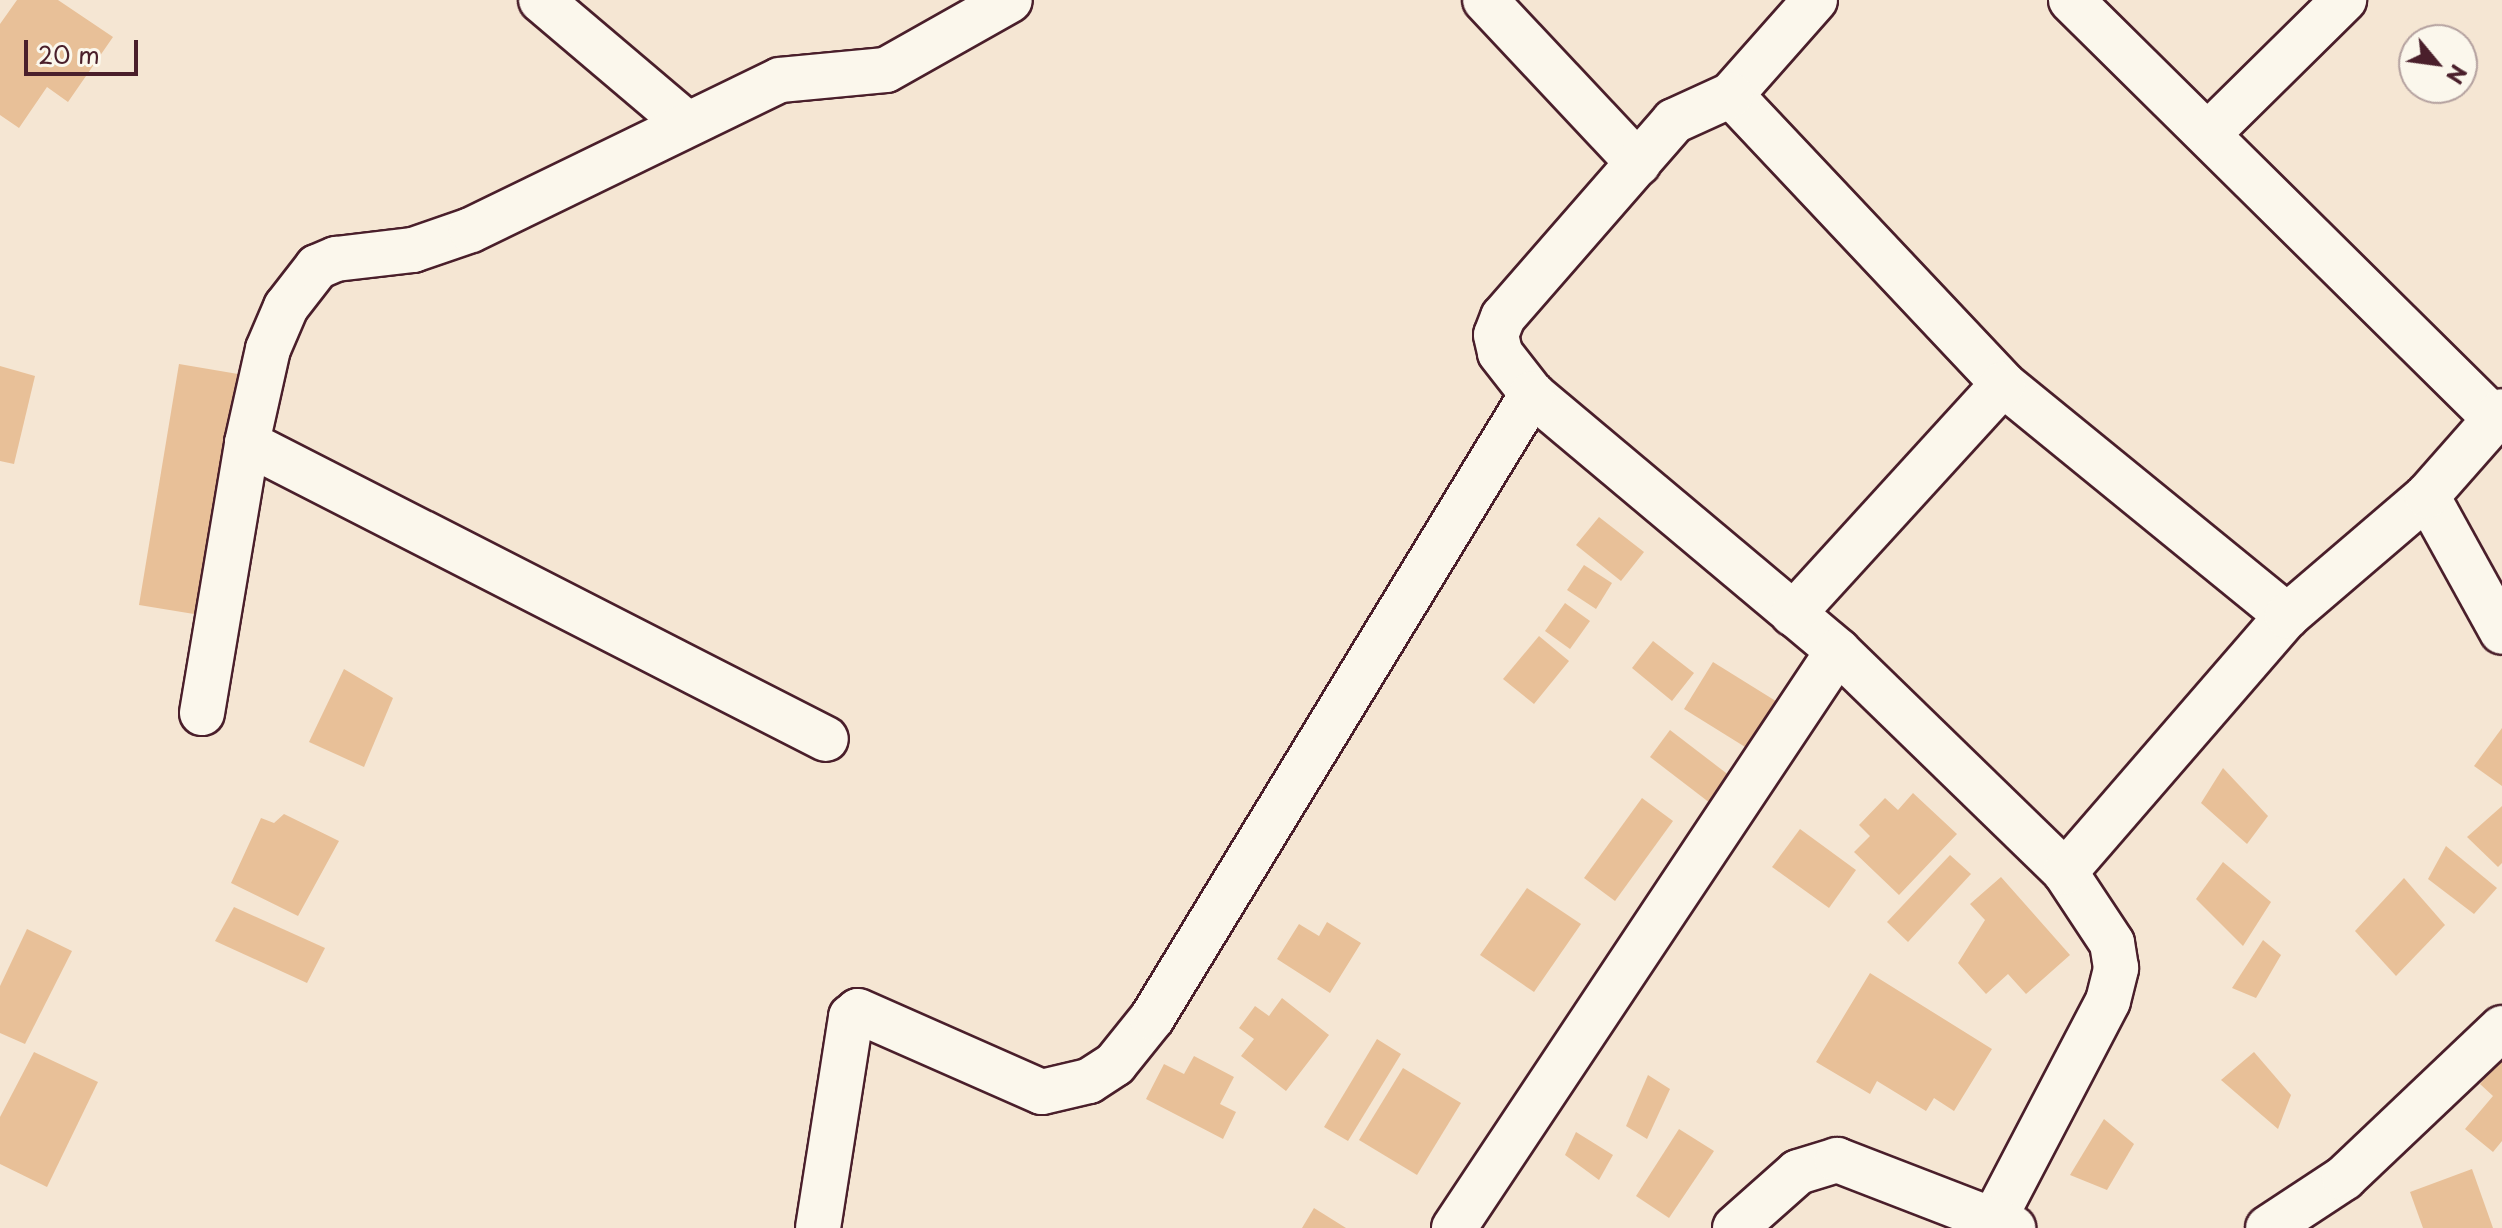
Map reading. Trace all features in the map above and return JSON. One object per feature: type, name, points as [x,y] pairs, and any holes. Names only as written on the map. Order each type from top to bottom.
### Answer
[{"type":"street","points":[[541,0],[685,122]]},
{"type":"street","points":[[202,713],[247,443],[268,349],[286,307],[317,267],[336,259],[413,250],[471,230],[537,202],[685,122],[780,80],[886,70],[1010,0]]},
{"type":"street","points":[[1485,0],[1638,163]]},
{"type":"street","points":[[1735,1228],[1798,1172],[1837,1160],[2003,1225],[2108,1001],[2116,968],[2112,943],[2065,872],[1838,651],[1532,394],[1500,353],[1496,335],[1503,317],[1674,121],[1731,95],[1815,0]]},
{"type":"street","points":[[2065,872],[2287,616],[2427,496],[2498,415],[2071,0]]},
{"type":"street","points":[[2209,133],[2344,0]]},
{"type":"street","points":[[1731,95],[2003,384],[2287,616]]},
{"type":"street","points":[[1793,614],[2003,384]]},
{"type":"street","points":[[818,1228],[851,1017],[858,1011],[1042,1092],[1089,1081],[1115,1064],[1152,1018],[1532,394]]},
{"type":"street","points":[[247,443],[826,739]]},
{"type":"street","points":[[2427,496],[2502,632]]},
{"type":"street","points":[[1454,1228],[1838,651]]},
{"type":"street","points":[[2268,1228],[2344,1178],[2502,1028]]},
{"type":"building","points":[[17,0],[58,0],[113,37],[68,102],[47,87],[19,128],[0,115],[0,24]]},
{"type":"building","points":[[179,364],[238,374],[200,615],[139,605]]},
{"type":"building","points":[[0,366],[35,376],[14,464],[0,461]]},
{"type":"building","points":[[1599,517],[1644,552],[1621,581],[1576,545]]},
{"type":"building","points":[[1584,565],[1612,583],[1596,609],[1567,590]]},
{"type":"building","points":[[1565,603],[1590,621],[1570,649],[1545,631]]},
{"type":"building","points":[[1539,636],[1569,661],[1534,704],[1503,679]]},
{"type":"building","points":[[1653,641],[1694,673],[1672,701],[1632,668]]},
{"type":"building","points":[[1713,662],[1779,703],[1750,750],[1684,709]]},
{"type":"building","points":[[344,669],[393,698],[364,767],[309,742]]},
{"type":"building","points":[[2502,728],[2502,786],[2474,766]]},
{"type":"building","points":[[1670,730],[1730,776],[1710,803],[1650,757]]},
{"type":"building","points":[[2223,768],[2268,816],[2247,844],[2201,803]]},
{"type":"building","points":[[1913,793],[1957,834],[1899,895],[1854,852],[1870,836],[1859,825],[1885,798],[1898,810]]},
{"type":"building","points":[[1642,798],[1673,821],[1615,901],[1584,878]]},
{"type":"building","points":[[2502,806],[2502,863],[2498,867],[2467,837]]},
{"type":"building","points":[[284,814],[339,841],[298,916],[231,883],[261,818],[274,823]]},
{"type":"building","points":[[1800,829],[1856,870],[1829,908],[1772,867]]},
{"type":"building","points":[[2446,846],[2497,888],[2474,914],[2428,879]]},
{"type":"building","points":[[1950,855],[1971,874],[1908,942],[1887,922]]},
{"type":"building","points":[[2223,862],[2271,902],[2243,946],[2196,899]]},
{"type":"building","points":[[2001,877],[2070,955],[2026,994],[2008,974],[1986,994],[1958,963],[1985,920],[1970,904]]},
{"type":"building","points":[[2404,878],[2445,925],[2396,976],[2355,931]]},
{"type":"building","points":[[1527,888],[1581,924],[1534,992],[1480,955]]},
{"type":"building","points":[[234,907],[325,948],[307,983],[215,941]]},
{"type":"building","points":[[1327,922],[1361,943],[1330,993],[1277,959],[1299,924],[1319,936]]},
{"type":"building","points":[[27,929],[72,951],[25,1044],[0,1033],[0,986]]},
{"type":"building","points":[[2263,940],[2281,955],[2256,998],[2232,988]]},
{"type":"building","points":[[1870,973],[1992,1049],[1954,1111],[1934,1098],[1926,1111],[1877,1081],[1870,1094],[1816,1062]]},
{"type":"building","points":[[1282,998],[1329,1035],[1286,1091],[1241,1056],[1254,1039],[1239,1028],[1255,1006],[1269,1016]]},
{"type":"building","points":[[1377,1039],[1401,1054],[1348,1141],[1324,1127]]},
{"type":"building","points":[[34,1052],[98,1082],[47,1187],[0,1164],[0,1117]]},
{"type":"building","points":[[2254,1052],[2291,1095],[2278,1129],[2221,1080]]},
{"type":"building","points":[[1194,1056],[1234,1077],[1220,1104],[1236,1112],[1223,1139],[1146,1099],[1164,1064],[1184,1074]]},
{"type":"building","points":[[2502,1059],[2502,1141],[2493,1152],[2465,1129],[2493,1096],[2480,1084]]},
{"type":"building","points":[[1403,1068],[1461,1103],[1417,1175],[1359,1140]]},
{"type":"building","points":[[1648,1075],[1670,1089],[1647,1139],[1626,1126]]},
{"type":"building","points":[[2104,1119],[2134,1144],[2107,1190],[2070,1175]]},
{"type":"building","points":[[1679,1129],[1714,1151],[1669,1218],[1636,1196]]},
{"type":"building","points":[[1576,1132],[1613,1155],[1599,1180],[1565,1155]]},
{"type":"building","points":[[2472,1169],[2493,1228],[2423,1228],[2410,1192]]},
{"type":"building","points":[[1314,1208],[1346,1228],[1302,1228]]}]
